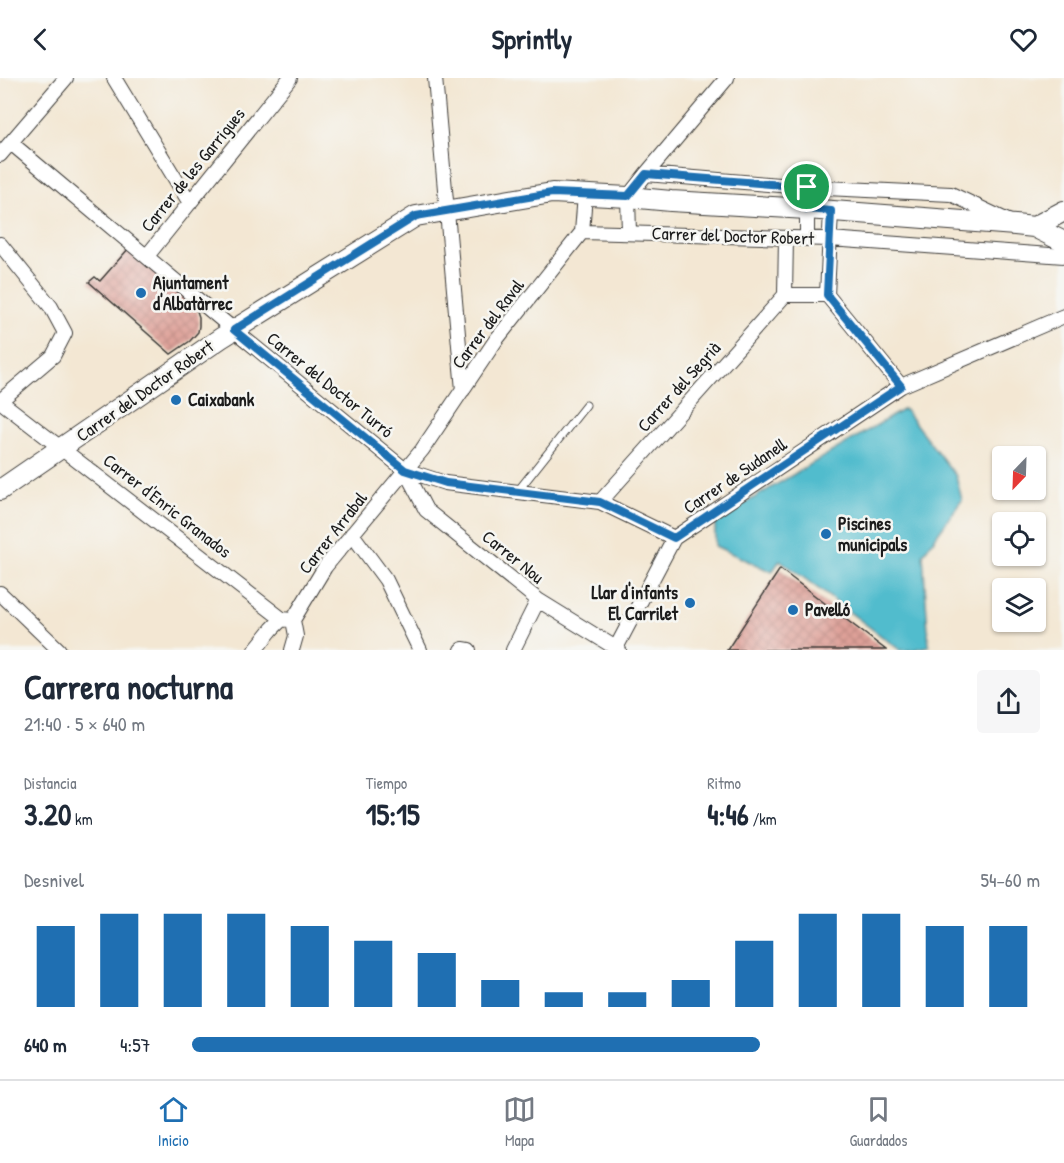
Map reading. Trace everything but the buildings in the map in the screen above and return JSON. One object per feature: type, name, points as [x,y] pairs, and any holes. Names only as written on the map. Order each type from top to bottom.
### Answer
[{"type":"street","points":[[0,156],[66,78]]},
{"type":"street","points":[[114,78],[190,203]]},
{"type":"street","name":"Carrer de les Garrigues","points":[[147,256],[290,78]]},
{"type":"street","points":[[435,78],[463,390]]},
{"type":"street","points":[[629,232],[628,196],[727,78]]},
{"type":"street","name":"Carrer del Doctor Turró","points":[[11,143],[405,470]]},
{"type":"street","name":"Carrer del Doctor Robert","points":[[646,174],[807,187],[951,194],[1064,242]]},
{"type":"street","points":[[807,187],[807,239]]},
{"type":"street","name":"Carrer del Doctor Robert","points":[[0,490],[234,330],[416,216],[552,193],[628,196],[1024,226]]},
{"type":"street","points":[[582,232],[585,195]]},
{"type":"street","points":[[831,211],[827,295],[901,386]]},
{"type":"street","points":[[1024,226],[1064,211]]},
{"type":"street","points":[[1064,219],[1064,235]]},
{"type":"street","name":"Carrer del Doctor Robert","points":[[582,232],[830,239],[1064,256]]},
{"type":"street","name":"Carrer del Raval","points":[[405,470],[422,450],[496,340],[582,232]]},
{"type":"street","points":[[786,238],[785,296],[827,295]]},
{"type":"street","points":[[0,244],[51,308],[65,333],[53,356],[0,401]]},
{"type":"street","name":"Carrer del Segrià","points":[[600,502],[785,296]]},
{"type":"street","name":"Carrer de Sudanell","points":[[405,470],[446,483],[600,502],[674,538],[901,386],[1064,316]]},
{"type":"street","name":"Carrer d'Enric Granados","points":[[0,401],[287,620]]},
{"type":"street","name":"Carrer Arrabal","points":[[255,650],[272,629],[287,620],[325,567],[405,470]]},
{"type":"street","name":"Carrer Nou","points":[[405,470],[426,510],[538,600],[617,649]]},
{"type":"street","points":[[352,534],[386,580],[420,650]]},
{"type":"street","points":[[617,649],[674,538]]},
{"type":"street","points":[[0,594],[59,650]]},
{"type":"street","points":[[513,650],[538,600]]},
{"type":"street","points":[[287,620],[296,636],[292,650]]},
{"type":"street","points":[[460,650],[469,650]]},
{"type":"lane","points":[[517,492],[586,405]]},
{"type":"water","name":"Piscines municipals","points":[[904,409],[956,476],[962,500],[923,554],[929,646],[911,650],[900,650],[780,560],[772,572],[715,546],[715,521]]},
{"type":"place","name":"Ajuntament d'Albatàrrec","points":[[141,293]]},
{"type":"place","name":"Caixabank","points":[[176,400]]},
{"type":"place","name":"Piscines municipals","points":[[826,534]]},
{"type":"place","name":"Llar d'infants El Carrilet","points":[[690,603]]},
{"type":"place","name":"Pavelló","points":[[793,610]]},
{"type":"route","points":[[646,174],[807,187],[807,209],[831,211],[827,295],[901,386],[674,538],[600,502],[446,483],[405,470],[234,330],[416,216],[552,193],[628,196],[646,174]]}]
